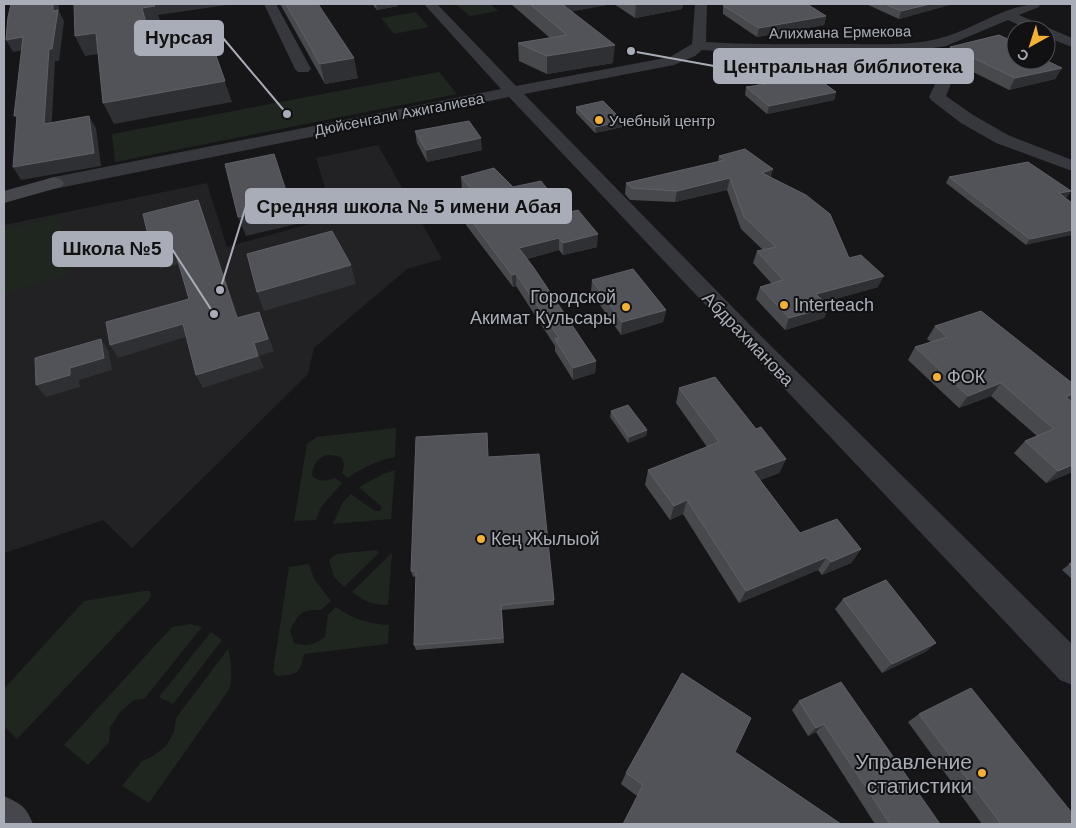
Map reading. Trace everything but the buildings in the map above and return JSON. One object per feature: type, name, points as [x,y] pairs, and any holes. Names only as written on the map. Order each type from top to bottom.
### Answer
[{"type":"street","points":[[270,4],[303,69]]},
{"type":"street","name":"Абдрахманова","points":[[430,4],[511,92],[755,347],[1072,668]]},
{"type":"street","points":[[699,46],[701,4]]},
{"type":"street","name":"Алихмана Ермекова","points":[[699,46],[808,50],[911,48],[941,43],[1034,4]]},
{"type":"street","points":[[1009,16],[1018,20]]},
{"type":"street","points":[[1056,36],[1072,43]]},
{"type":"street","name":"Дюйсенгали Ажигалиева","points":[[8,193],[674,61],[690,54],[699,46]]},
{"type":"street","points":[[911,48],[945,79],[937,97],[967,119],[1002,139],[1072,166]]},
{"type":"street","points":[[4,817],[12,824]]},
{"type":"shaded area","points":[[490,4],[498,11],[470,16],[457,5]]},
{"type":"shaded area","points":[[416,12],[429,27],[394,34],[381,18]]},
{"type":"shaded area","points":[[439,72],[457,94],[115,162],[112,134]]},
{"type":"shaded area","points":[[378,145],[442,259],[407,269],[314,348],[308,374],[132,548],[103,520],[4,553],[4,225],[207,183],[227,247],[334,217],[316,158]]},
{"type":"shaded area","points":[[58,216],[69,275],[4,294],[4,230]]},
{"type":"shaded area","points":[[396,428],[395,457],[370,465],[348,478],[342,473],[344,465],[342,458],[331,455],[321,457],[315,464],[312,476],[323,480],[335,478],[342,483],[321,507],[316,520],[294,521],[307,444],[317,437]]},
{"type":"shaded area","points":[[395,470],[391,519],[333,524],[343,502],[351,494],[375,511],[380,511],[382,507],[359,487],[383,474]]},
{"type":"shaded area","points":[[376,550],[379,553],[344,587],[334,577],[329,560],[336,554]]},
{"type":"shaded area","points":[[392,553],[388,605],[369,602],[352,592]]},
{"type":"shaded area","points":[[309,564],[314,579],[331,601],[321,610],[309,610],[295,620],[290,631],[294,643],[310,644],[325,637],[328,615],[336,607],[361,620],[389,625],[388,644],[304,654],[301,666],[296,672],[277,676],[273,671],[289,567]]},
{"type":"shaded area","points":[[150,591],[151,596],[148,601],[17,739],[4,726],[4,689],[84,601]]},
{"type":"shaded area","points":[[190,624],[202,627],[144,699],[134,700],[120,712],[110,727],[109,742],[88,765],[64,745],[172,627]]},
{"type":"shaded area","points":[[211,632],[222,640],[173,704],[159,697]]},
{"type":"shaded area","points":[[228,649],[231,668],[230,688],[149,803],[122,786],[142,761],[153,756],[166,746],[174,732],[176,718]]},
{"type":"place","name":"Центральная библиотека","points":[[631,51]]},
{"type":"place","name":"Нурсая","points":[[287,114]]},
{"type":"place","name":"Учебный центр","points":[[599,120]]},
{"type":"place","name":"Средняя школа № 5 имени Абая","points":[[220,290]]},
{"type":"place","name":"Interteach","points":[[784,305]]},
{"type":"place","name":"Городской Акимат Кульсары","points":[[626,307]]},
{"type":"place","name":"Школа №5","points":[[214,314]]},
{"type":"place","name":"ФОК","points":[[937,377]]},
{"type":"place","name":"Кең Жылыой","points":[[481,539]]},
{"type":"place","name":"Управление статистики","points":[[982,773]]}]
